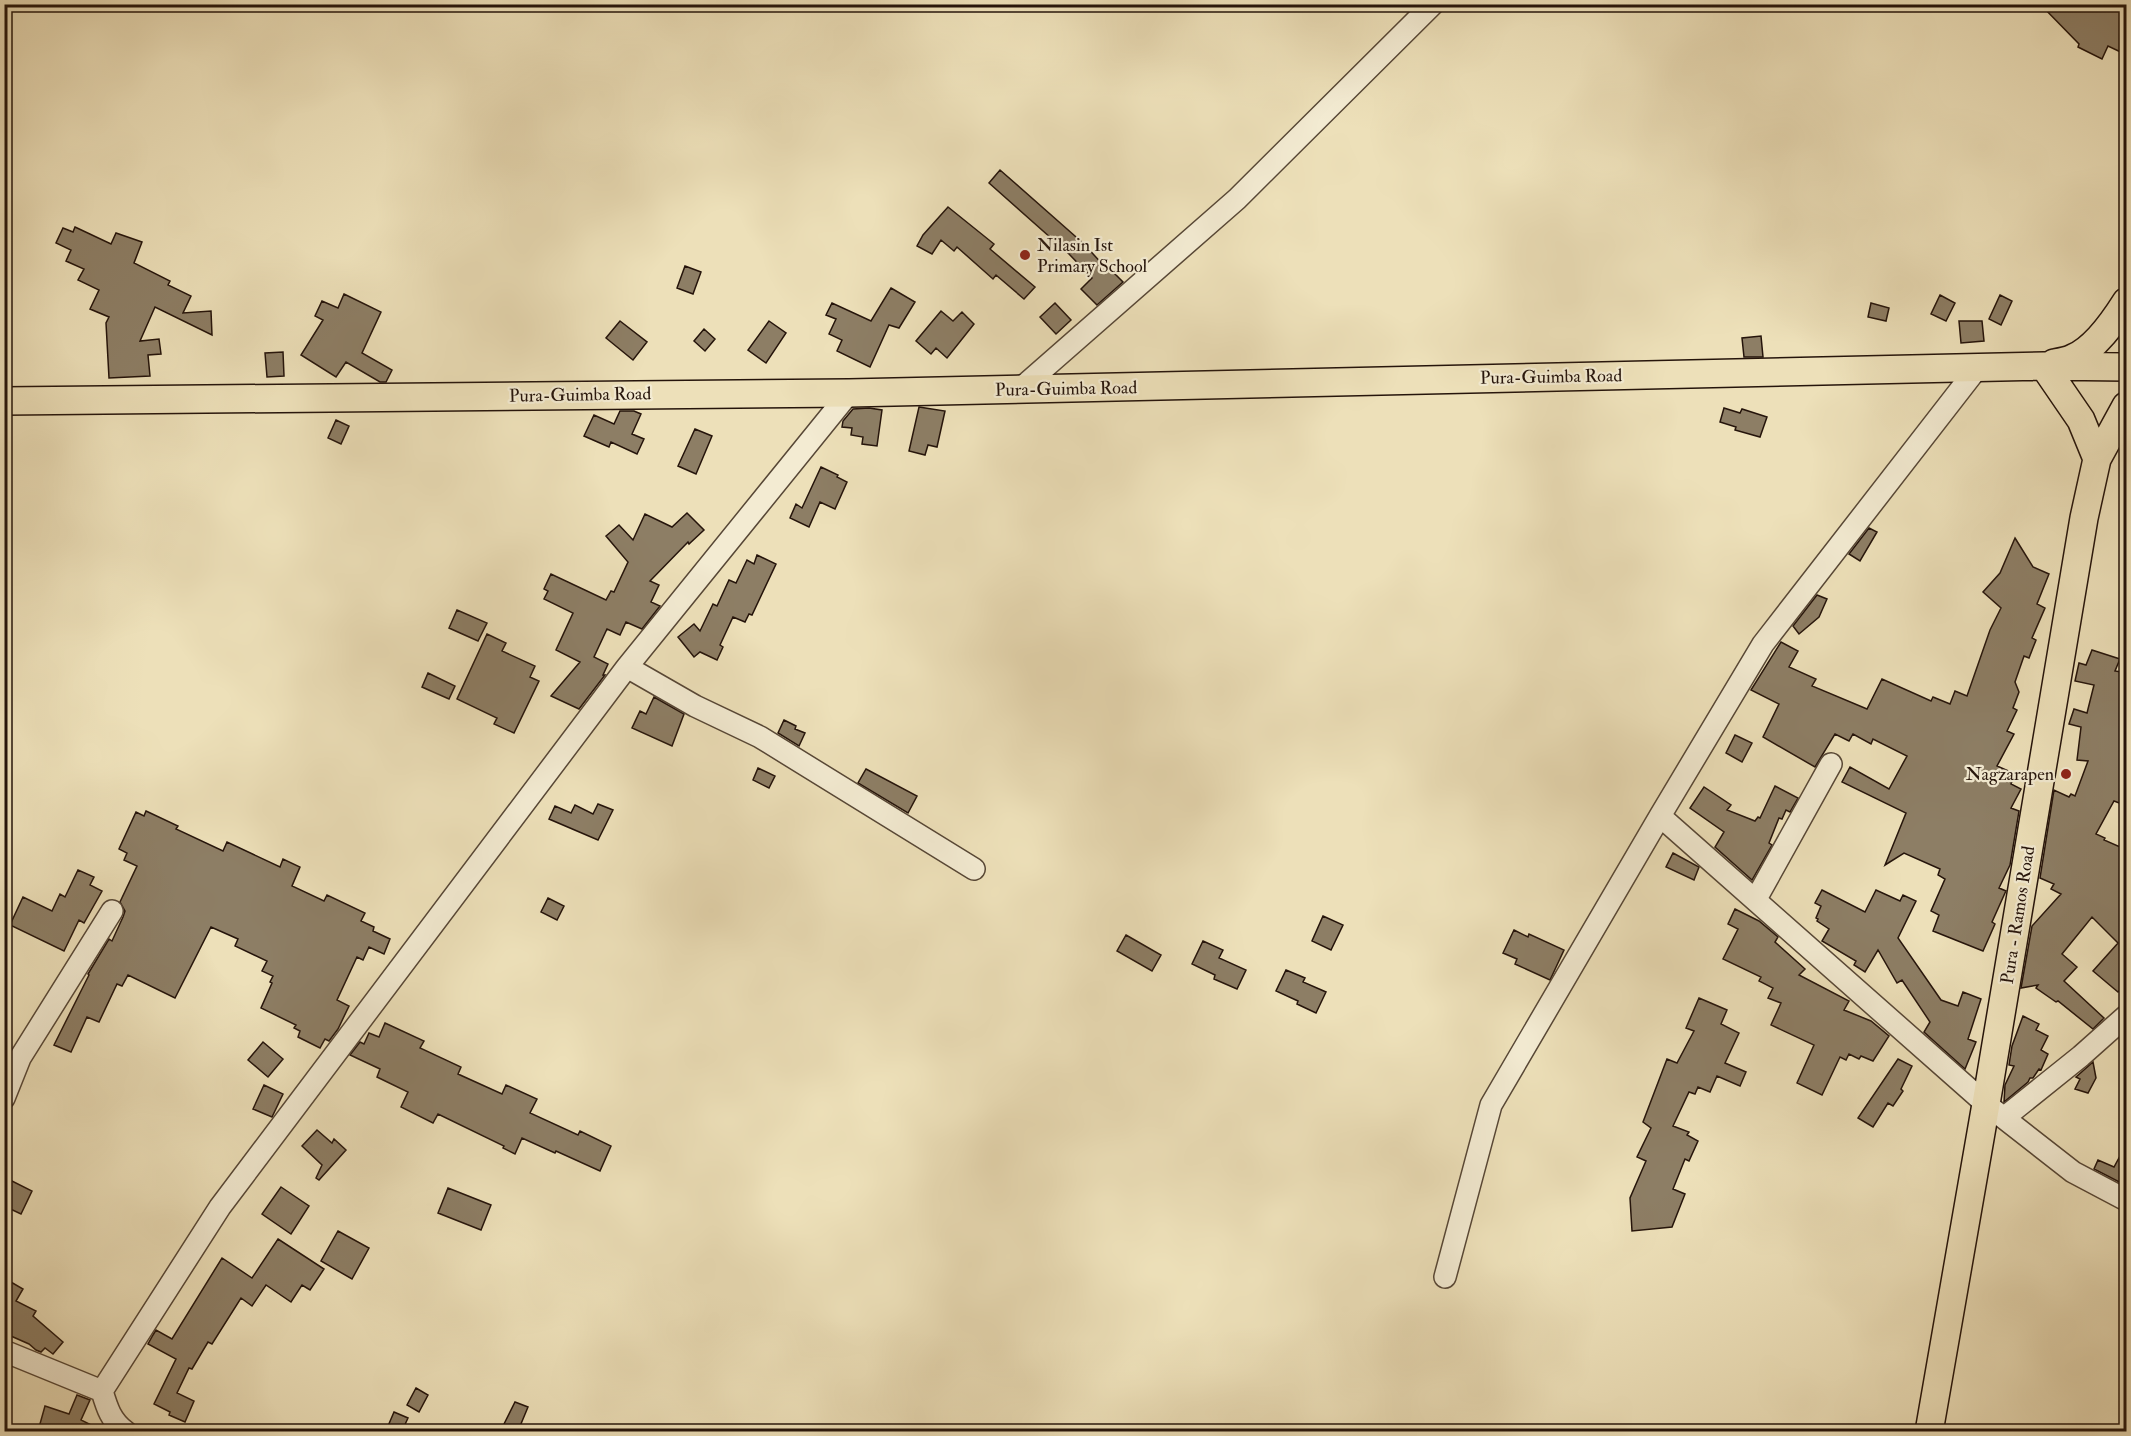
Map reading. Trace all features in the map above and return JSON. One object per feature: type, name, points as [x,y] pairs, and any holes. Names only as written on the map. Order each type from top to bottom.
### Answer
[{"type":"main road","points":[[2097,459],[2081,420],[2044,366],[2074,358],[2090,346],[2117,317],[2127,302]]},
{"type":"main road","name":"Pura-Guimba Road","points":[[4,401],[849,393],[1978,367],[2127,367]]},
{"type":"main road","name":"Pura - Ramos Road","points":[[1929,1431],[1996,1111],[2084,518],[2097,459],[2127,406]]},
{"type":"street","points":[[1019,390],[1236,200],[1433,4]]},
{"type":"street","points":[[1445,1277],[1491,1105],[1660,816],[1763,644],[1978,367]]},
{"type":"street","points":[[126,1431],[117,1425],[109,1414],[102,1391],[220,1207],[627,667],[849,393]]},
{"type":"street","points":[[627,667],[695,706],[760,737],[974,869]]},
{"type":"street","points":[[1756,899],[1831,764]]},
{"type":"street","points":[[1660,816],[1996,1111],[2073,1173],[2127,1200]]},
{"type":"street","points":[[4,1098],[20,1058],[112,911]]},
{"type":"street","points":[[1996,1111],[2081,1056],[2127,1016]]},
{"type":"street","points":[[4,1351],[102,1391]]},
{"type":"building","points":[[2040,4],[2127,4],[2127,55],[2108,46],[2102,59],[2078,47],[2079,44]]},
{"type":"building","points":[[1000,170],[1084,244],[1123,282],[1097,305],[1081,289],[1092,278],[1069,254],[989,183]]},
{"type":"building","points":[[948,207],[994,244],[990,249],[1035,287],[1024,299],[996,275],[993,279],[957,247],[954,251],[941,240],[932,254],[917,246],[923,235]]},
{"type":"building","points":[[75,227],[111,244],[116,233],[142,242],[134,263],[170,281],[168,285],[191,296],[183,313],[211,311],[212,335],[155,307],[140,341],[159,339],[161,354],[148,355],[150,376],[109,378],[106,323],[109,317],[90,309],[99,290],[78,280],[84,269],[66,261],[71,250],[56,243],[63,228],[73,232]]},
{"type":"building","points":[[685,266],[701,272],[693,294],[677,288]]},
{"type":"building","points":[[891,288],[915,302],[899,328],[889,325],[870,367],[837,351],[842,340],[829,334],[836,319],[826,315],[832,303],[871,321]]},
{"type":"building","points":[[344,294],[381,312],[362,353],[392,370],[386,382],[380,382],[346,362],[336,377],[301,355],[323,320],[315,316],[322,301],[338,308]]},
{"type":"building","points":[[1940,295],[1955,303],[1946,321],[1931,314]]},
{"type":"building","points":[[2000,295],[2012,301],[2001,325],[1989,319]]},
{"type":"building","points":[[1055,303],[1071,320],[1056,334],[1040,317]]},
{"type":"building","points":[[1871,303],[1889,308],[1886,321],[1868,317]]},
{"type":"building","points":[[941,311],[953,321],[962,312],[974,324],[947,358],[936,348],[931,354],[916,341]]},
{"type":"building","points":[[620,321],[647,342],[633,360],[606,338]]},
{"type":"building","points":[[769,321],[786,333],[766,363],[748,350]]},
{"type":"building","points":[[1959,321],[1982,321],[1984,341],[1961,343]]},
{"type":"building","points":[[704,329],[715,339],[705,351],[694,341]]},
{"type":"building","points":[[1761,336],[1763,357],[1744,357],[1742,338]]},
{"type":"building","points":[[283,352],[284,376],[267,377],[265,353]]},
{"type":"building","points":[[919,407],[945,411],[937,447],[928,445],[925,455],[909,451]]},
{"type":"building","points":[[1724,408],[1740,413],[1742,409],[1767,417],[1760,437],[1735,430],[1736,427],[1720,422]]},
{"type":"building","points":[[853,409],[882,410],[877,446],[862,444],[863,437],[851,435],[852,428],[842,427],[843,421]]},
{"type":"building","points":[[620,411],[634,411],[641,414],[632,434],[644,439],[637,454],[611,442],[609,447],[584,436],[594,415],[614,424]]},
{"type":"building","points":[[336,420],[349,426],[341,444],[328,438]]},
{"type":"building","points":[[695,429],[712,436],[696,474],[678,466]]},
{"type":"building","points":[[821,467],[847,482],[835,509],[820,502],[809,527],[790,518],[796,504],[802,508]]},
{"type":"building","points":[[687,513],[704,530],[689,544],[688,542],[650,581],[659,585],[651,602],[660,606],[642,629],[626,622],[620,635],[607,629],[594,657],[608,664],[603,675],[605,675],[579,709],[551,696],[580,662],[556,650],[573,613],[544,599],[548,591],[544,589],[551,574],[606,600],[611,591],[614,592],[628,562],[606,536],[619,525],[633,540],[645,514],[672,527]]},
{"type":"building","points":[[1869,528],[1877,532],[1860,561],[1849,554]]},
{"type":"building","points":[[2015,538],[2033,567],[2049,574],[2037,604],[2045,608],[2032,638],[2036,640],[2029,658],[2024,656],[2015,682],[2019,692],[2013,708],[2017,710],[2007,731],[2014,734],[1997,766],[2015,774],[2011,784],[2021,789],[2011,808],[2019,811],[2010,865],[1999,888],[2006,891],[1992,922],[1995,924],[1983,951],[1933,931],[1939,915],[1931,911],[1945,879],[1938,875],[1940,869],[1904,853],[1885,865],[1906,813],[1842,782],[1850,767],[1889,789],[1907,756],[1873,739],[1871,744],[1853,734],[1849,741],[1835,734],[1815,767],[1763,737],[1779,704],[1751,690],[1781,642],[1798,651],[1789,667],[1816,679],[1812,686],[1867,709],[1882,679],[1931,701],[1933,697],[1950,704],[1955,691],[1967,696],[1990,630],[2001,608],[1983,592],[2000,573]]},
{"type":"building","points":[[757,555],[776,564],[752,615],[749,614],[745,622],[733,617],[720,645],[723,647],[717,660],[700,652],[694,657],[678,637],[694,624],[700,631],[713,604],[717,606],[729,580],[736,583],[747,560],[754,564]]},
{"type":"building","points":[[1817,595],[1827,599],[1819,617],[1799,634],[1793,626]]},
{"type":"building","points":[[457,610],[487,623],[478,641],[449,628]]},
{"type":"building","points":[[487,634],[506,643],[502,651],[535,666],[530,677],[539,681],[514,733],[494,724],[497,718],[457,699]]},
{"type":"building","points":[[2092,650],[2120,659],[2115,671],[2127,673],[2127,806],[2114,801],[2096,834],[2127,850],[2127,983],[2118,992],[2093,971],[2118,943],[2092,917],[2062,954],[2077,967],[2064,981],[2104,1018],[2093,1029],[2058,1001],[2056,1002],[2036,988],[2038,985],[2021,988],[2032,926],[2061,894],[2051,889],[2054,884],[2040,878],[2054,790],[2069,797],[2071,794],[2075,796],[2088,761],[2077,760],[2081,727],[2069,724],[2074,709],[2087,713],[2094,685],[2075,681],[2079,663],[2086,665]]},
{"type":"building","points":[[428,673],[455,686],[449,699],[422,687]]},
{"type":"building","points":[[654,697],[684,714],[672,746],[632,728],[640,711],[646,714]]},
{"type":"building","points":[[784,720],[796,726],[795,729],[805,733],[799,746],[778,733]]},
{"type":"building","points":[[1735,735],[1752,743],[1742,762],[1726,753]]},
{"type":"building","points":[[758,768],[775,776],[769,788],[753,780]]},
{"type":"building","points":[[866,769],[917,796],[908,813],[858,783]]},
{"type":"building","points":[[1775,786],[1798,798],[1790,812],[1786,810],[1782,819],[1779,818],[1769,843],[1772,845],[1752,880],[1715,847],[1724,832],[1690,808],[1704,787],[1731,805],[1727,810],[1755,821],[1758,817],[1760,818]]},
{"type":"building","points":[[598,804],[613,810],[598,840],[549,819],[555,806],[571,813],[575,805],[593,814]]},
{"type":"building","points":[[146,811],[178,826],[176,829],[223,851],[227,842],[280,867],[283,859],[300,867],[292,886],[324,901],[327,895],[365,913],[361,921],[374,927],[373,931],[390,939],[384,954],[369,947],[363,960],[357,957],[337,1000],[349,1006],[338,1029],[329,1041],[325,1039],[320,1048],[298,1037],[300,1031],[294,1028],[296,1025],[261,1008],[273,976],[262,971],[267,961],[235,946],[238,939],[211,927],[175,998],[128,975],[122,986],[117,984],[99,1022],[87,1017],[71,1052],[54,1045],[88,974],[109,939],[112,941],[123,917],[125,911],[120,902],[137,866],[124,860],[127,853],[119,849],[136,812],[144,816]]},
{"type":"building","points":[[1673,853],[1699,867],[1694,880],[1666,867]]},
{"type":"building","points":[[78,870],[94,877],[90,885],[102,891],[84,923],[79,920],[64,951],[10,925],[23,897],[52,911],[60,894],[65,897]]},
{"type":"building","points":[[1822,890],[1865,912],[1876,890],[1900,901],[1903,895],[1916,901],[1898,938],[1941,1000],[1958,1006],[1963,992],[1981,999],[1968,1039],[1976,1042],[1965,1069],[1924,1032],[1930,1022],[1902,980],[1897,983],[1878,950],[1865,972],[1854,965],[1856,961],[1822,941],[1829,929],[1817,921],[1821,906],[1815,903]]},
{"type":"building","points":[[548,898],[564,906],[557,920],[541,912]]},
{"type":"building","points":[[1735,909],[1759,921],[1778,937],[1775,942],[1805,969],[1799,975],[1849,1001],[1844,1010],[1871,1021],[1889,1036],[1873,1061],[1861,1056],[1859,1059],[1849,1054],[1846,1060],[1840,1057],[1822,1095],[1797,1083],[1814,1045],[1771,1025],[1781,1003],[1768,998],[1773,988],[1759,981],[1761,977],[1723,959],[1738,929],[1728,924]]},
{"type":"building","points":[[1323,916],[1343,925],[1331,950],[1312,941]]},
{"type":"building","points":[[1514,930],[1528,937],[1529,934],[1564,950],[1550,980],[1515,964],[1517,959],[1503,953]]},
{"type":"building","points":[[1126,935],[1161,955],[1152,971],[1117,951]]},
{"type":"building","points":[[1203,941],[1223,950],[1219,958],[1246,970],[1237,989],[1214,979],[1215,975],[1192,964]]},
{"type":"building","points":[[1286,970],[1305,978],[1303,982],[1326,992],[1316,1013],[1297,1004],[1298,1001],[1276,991]]},
{"type":"building","points":[[1699,998],[1727,1010],[1721,1024],[1739,1033],[1725,1063],[1746,1072],[1740,1086],[1717,1076],[1710,1092],[1698,1087],[1695,1094],[1689,1092],[1673,1126],[1689,1132],[1687,1135],[1698,1141],[1689,1161],[1685,1159],[1673,1189],[1685,1194],[1672,1227],[1632,1231],[1630,1198],[1646,1161],[1637,1157],[1651,1128],[1643,1122],[1667,1059],[1677,1063],[1694,1031],[1686,1028]]},
{"type":"building","points":[[2023,1016],[2039,1024],[2036,1030],[2048,1036],[2041,1050],[2048,1054],[2041,1070],[2039,1069],[2033,1078],[2030,1078],[2004,1102],[2005,1085],[2014,1066],[2009,1065],[2012,1046]]},
{"type":"building","points":[[385,1023],[424,1041],[420,1048],[461,1067],[458,1074],[502,1094],[506,1085],[537,1099],[530,1113],[578,1135],[580,1131],[611,1146],[600,1171],[522,1138],[515,1154],[503,1148],[504,1146],[438,1114],[433,1123],[401,1107],[408,1092],[377,1077],[380,1069],[350,1055],[360,1042],[364,1044],[369,1033],[379,1037]]},
{"type":"building","points":[[263,1042],[283,1059],[268,1077],[248,1060]]},
{"type":"building","points":[[1898,1059],[1912,1066],[1901,1089],[1903,1091],[1893,1106],[1888,1103],[1873,1127],[1858,1118]]},
{"type":"building","points":[[2093,1062],[2096,1078],[2088,1093],[2075,1089],[2080,1079],[2076,1077]]},
{"type":"building","points":[[264,1085],[283,1094],[272,1117],[253,1109]]},
{"type":"building","points":[[317,1130],[332,1143],[334,1139],[346,1150],[319,1180],[316,1178],[322,1165],[302,1146]]},
{"type":"building","points":[[2127,1143],[2127,1186],[2094,1169],[2098,1160],[2114,1167]]},
{"type":"building","points":[[4,1177],[32,1191],[21,1214],[4,1206]]},
{"type":"building","points":[[281,1187],[309,1206],[291,1234],[262,1214]]},
{"type":"building","points":[[448,1188],[491,1205],[481,1230],[438,1213]]},
{"type":"building","points":[[338,1231],[369,1248],[352,1279],[321,1261]]},
{"type":"building","points":[[278,1239],[324,1269],[310,1290],[302,1285],[291,1302],[266,1285],[252,1306],[241,1298],[212,1344],[208,1342],[192,1369],[189,1368],[177,1393],[194,1401],[185,1422],[169,1415],[170,1412],[154,1404],[176,1359],[148,1344],[156,1330],[172,1339],[222,1258],[252,1278]]},
{"type":"building","points":[[4,1278],[23,1289],[16,1301],[36,1311],[33,1316],[63,1342],[53,1354],[45,1348],[41,1352],[36,1350],[29,1344],[4,1333]]},
{"type":"building","points":[[416,1388],[428,1395],[419,1412],[407,1405]]},
{"type":"building","points":[[77,1395],[90,1400],[81,1420],[103,1431],[38,1431],[45,1406],[69,1414]]},
{"type":"building","points":[[515,1402],[528,1407],[518,1431],[503,1426]]},
{"type":"building","points":[[394,1412],[408,1418],[402,1431],[388,1426]]},
{"type":"place","name":"Nilasin Ist Primary School","points":[[1025,255]]},
{"type":"place","name":"Nagzarapen","points":[[2066,774]]}]
